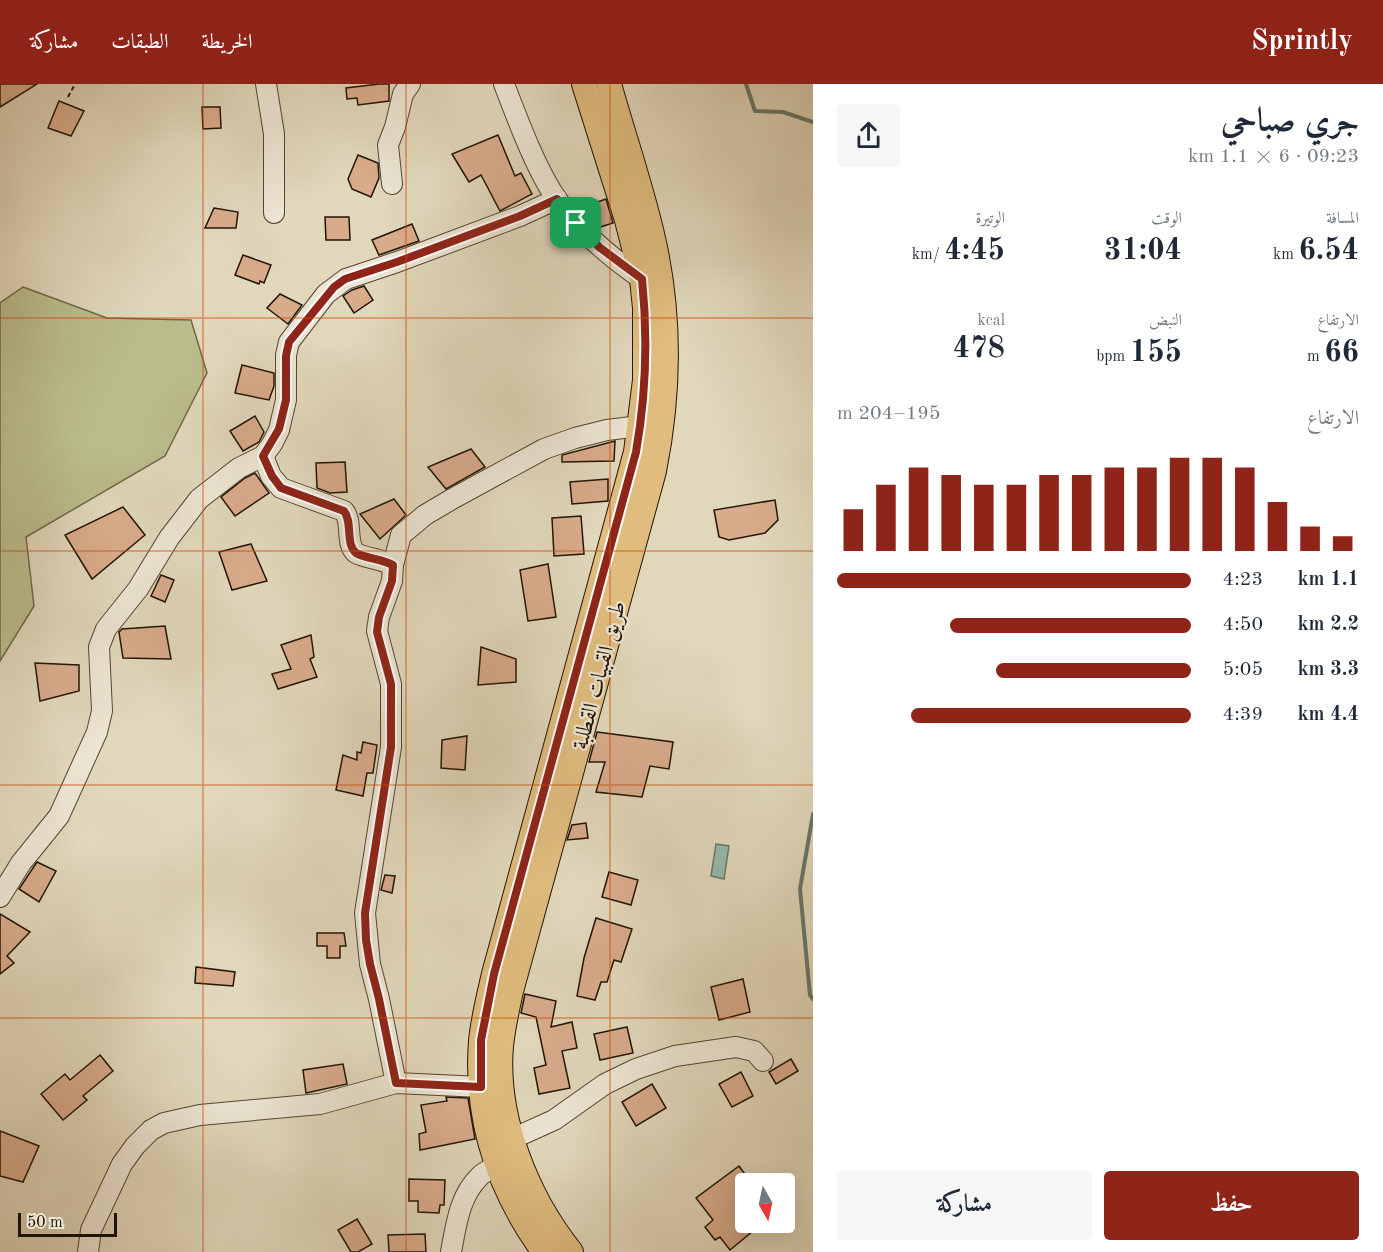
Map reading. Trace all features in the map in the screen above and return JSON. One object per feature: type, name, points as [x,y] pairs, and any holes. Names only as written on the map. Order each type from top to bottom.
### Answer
[{"type":"main road","points":[[543,1252],[516,1211],[496,1166],[487,1132],[481,1087],[481,1040],[495,1018],[494,974],[636,452],[645,381],[646,335],[642,279],[627,220],[584,84]]},
{"type":"main road","name":"طريق القبيات القطلبة","points":[[571,1252],[537,1200],[512,1139],[501,1080],[501,1047],[495,1018],[654,471],[664,422],[668,365],[660,276],[652,235],[609,84]]},
{"type":"street","points":[[266,84],[274,134],[274,213]]},
{"type":"street","points":[[392,184],[387,145],[395,128],[403,94],[410,84]]},
{"type":"street","points":[[504,84],[540,168],[557,199],[599,247],[642,279]]},
{"type":"street","points":[[0,897],[21,863],[59,816],[98,730],[102,711],[99,647],[106,629],[138,589],[169,538],[199,499],[239,468],[263,456],[279,429],[286,400],[286,356],[289,342],[334,287],[345,279],[498,225],[557,199]]},
{"type":"street","points":[[396,1083],[370,964],[365,913],[391,747],[391,684],[377,632],[379,617],[392,581],[393,565],[401,535],[425,515],[544,449],[607,430],[640,426]]},
{"type":"street","points":[[263,456],[272,476],[281,488],[344,511],[348,519],[352,548],[357,553],[393,565]]},
{"type":"street","points":[[512,1139],[547,1123],[605,1084],[636,1069],[675,1056],[736,1047],[754,1051],[763,1061]]},
{"type":"street","points":[[88,1252],[91,1230],[122,1164],[135,1146],[158,1126],[176,1119],[200,1115],[320,1104],[396,1083],[481,1087]]},
{"type":"street","points":[[451,1252],[460,1210],[467,1194],[480,1176],[496,1166]]},
{"type":"path","points":[[68,97],[75,84]]},
{"type":"green space","points":[[23,287],[107,318],[191,320],[207,373],[165,456],[26,537],[34,606],[0,661],[0,303]]},
{"type":"water","points":[[716,844],[729,846],[724,879],[711,876]]},
{"type":"building","points":[[0,84],[37,84],[0,107]]},
{"type":"building","points":[[389,84],[389,101],[358,105],[357,98],[347,99],[346,88]]},
{"type":"building","points":[[59,101],[84,111],[71,136],[48,128]]},
{"type":"building","points":[[202,107],[220,107],[221,128],[203,129]]},
{"type":"building","points":[[498,135],[515,176],[521,173],[532,194],[500,211],[481,175],[469,182],[452,154]]},
{"type":"building","points":[[358,155],[378,163],[379,178],[371,197],[352,189],[348,179]]},
{"type":"building","points":[[606,199],[613,223],[597,228],[589,205]]},
{"type":"building","points":[[214,208],[238,212],[236,228],[205,228]]},
{"type":"building","points":[[325,217],[349,217],[350,240],[326,240]]},
{"type":"building","points":[[412,224],[419,241],[379,255],[372,240]]},
{"type":"building","points":[[243,255],[271,265],[264,283],[260,281],[259,284],[235,275]]},
{"type":"building","points":[[364,286],[373,300],[354,313],[343,296]]},
{"type":"building","points":[[280,294],[302,305],[288,324],[267,308]]},
{"type":"building","points":[[242,365],[274,373],[274,386],[269,400],[235,393]]},
{"type":"building","points":[[255,416],[264,432],[259,442],[243,451],[230,431]]},
{"type":"building","points":[[615,441],[614,461],[562,462],[562,455]]},
{"type":"building","points":[[471,449],[485,467],[446,489],[428,467]]},
{"type":"building","points":[[345,462],[347,492],[330,493],[317,488],[316,463]]},
{"type":"building","points":[[255,473],[269,493],[235,516],[221,497]]},
{"type":"building","points":[[608,479],[608,501],[572,504],[570,482]]},
{"type":"building","points":[[394,499],[406,515],[380,539],[360,514]]},
{"type":"building","points":[[775,500],[778,520],[765,533],[729,540],[719,537],[714,510]]},
{"type":"building","points":[[123,507],[145,535],[92,579],[65,535]]},
{"type":"building","points":[[581,516],[584,554],[554,556],[552,518]]},
{"type":"building","points":[[251,544],[267,581],[232,590],[219,552]]},
{"type":"building","points":[[548,564],[556,617],[528,621],[520,570]]},
{"type":"building","points":[[161,575],[174,580],[165,602],[151,596]]},
{"type":"building","points":[[165,626],[171,659],[123,658],[119,632],[122,629]]},
{"type":"building","points":[[311,635],[314,657],[310,659],[317,677],[278,689],[272,674],[291,669],[281,645]]},
{"type":"building","points":[[481,647],[516,659],[516,682],[478,685]]},
{"type":"building","points":[[35,663],[79,665],[79,691],[40,701]]},
{"type":"building","points":[[597,732],[673,742],[669,769],[650,766],[642,797],[596,792],[605,762],[589,762]]},
{"type":"building","points":[[467,736],[465,770],[441,768],[442,740]]},
{"type":"building","points":[[363,742],[377,745],[373,773],[367,773],[363,796],[336,790],[343,755],[357,760],[357,752],[361,753]]},
{"type":"building","points":[[586,823],[588,838],[567,840],[572,825]]},
{"type":"building","points":[[37,862],[56,871],[39,902],[19,889]]},
{"type":"building","points":[[609,872],[638,880],[631,905],[602,897]]},
{"type":"building","points":[[385,875],[395,876],[392,893],[381,890]]},
{"type":"building","points":[[0,914],[30,932],[7,956],[14,963],[0,974]]},
{"type":"building","points":[[596,918],[632,929],[621,962],[614,960],[607,982],[601,982],[595,1000],[577,996],[584,958]]},
{"type":"building","points":[[317,933],[344,933],[346,946],[340,946],[340,958],[327,958],[327,946],[317,946]]},
{"type":"building","points":[[196,967],[235,972],[233,986],[195,983]]},
{"type":"building","points":[[743,979],[750,1012],[719,1020],[711,987]]},
{"type":"building","points":[[525,994],[556,1001],[551,1027],[572,1022],[577,1048],[562,1051],[570,1088],[539,1094],[534,1068],[546,1065],[536,1017],[521,1013]]},
{"type":"building","points":[[627,1027],[633,1053],[600,1060],[594,1034]]},
{"type":"building","points":[[100,1055],[113,1071],[83,1096],[87,1100],[63,1120],[41,1094],[65,1074],[70,1080]]},
{"type":"building","points":[[791,1059],[798,1071],[776,1084],[769,1072]]},
{"type":"building","points":[[343,1064],[347,1084],[306,1093],[303,1070]]},
{"type":"building","points":[[741,1072],[753,1096],[732,1107],[719,1084]]},
{"type":"building","points":[[652,1084],[666,1108],[636,1126],[622,1102]]},
{"type":"building","points":[[446,1097],[468,1098],[475,1139],[420,1150],[419,1134],[426,1132],[421,1105],[447,1101]]},
{"type":"building","points":[[0,1131],[39,1146],[23,1182],[0,1176]]},
{"type":"building","points":[[739,1166],[744,1173],[735,1173],[735,1233],[751,1233],[730,1250],[720,1237],[715,1240],[705,1227],[713,1220],[696,1198]]},
{"type":"building","points":[[409,1179],[445,1180],[444,1205],[440,1205],[439,1213],[418,1212],[418,1201],[409,1201]]},
{"type":"building","points":[[357,1219],[372,1244],[358,1252],[351,1252],[338,1230]]},
{"type":"building","points":[[425,1234],[426,1252],[389,1252],[388,1235]]},
{"type":"waterway","points":[[746,84],[755,111],[783,112],[813,122]]},
{"type":"waterway","points":[[813,814],[800,889],[810,995],[813,999]]},
{"type":"route","points":[[557,199],[576,223],[599,247],[642,279],[646,335],[645,381],[636,452],[494,974],[481,1040],[481,1087],[396,1083],[370,964],[365,913],[391,747],[391,684],[377,632],[377,623],[392,581],[393,565],[357,553],[352,548],[348,519],[344,511],[281,488],[267,469],[263,456],[279,429],[286,400],[286,356],[289,342],[327,294],[342,281],[520,216],[557,199]]}]
